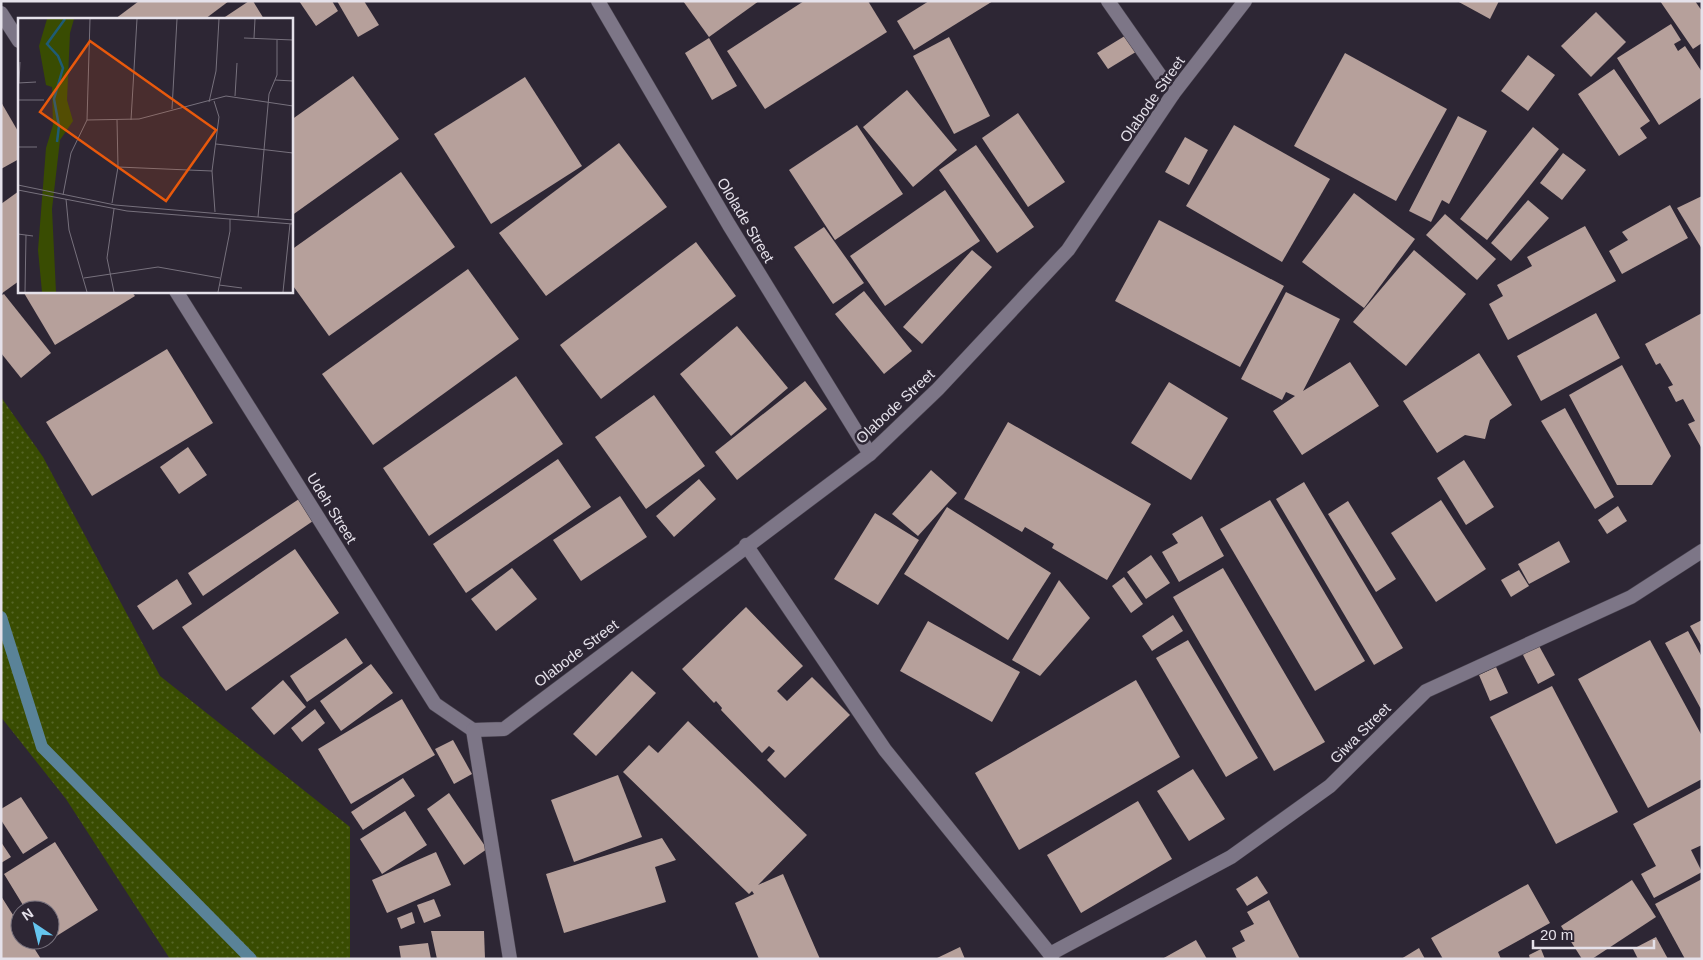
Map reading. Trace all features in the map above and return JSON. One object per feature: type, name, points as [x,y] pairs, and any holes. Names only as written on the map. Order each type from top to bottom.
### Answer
[{"type":"street","name":"Ololade Street","points":[[598,1],[724,217],[870,454]]},
{"type":"street","points":[[1108,1],[1173,94]]},
{"type":"street","name":"Olabode Street","points":[[473,730],[504,729],[746,545],[870,454],[938,389],[1068,250],[1173,94],[1245,1]]},
{"type":"street","points":[[1,13],[18,39]]},
{"type":"street","name":"Udeh Street","points":[[177,292],[435,704],[473,730]]},
{"type":"street","points":[[746,545],[885,750],[1051,956]]},
{"type":"street","name":"Giwa Street","points":[[1051,956],[1231,857],[1330,786],[1426,691],[1631,597],[1702,551]]},
{"type":"street","points":[[473,730],[510,959]]},
{"type":"green space","points":[[1,397],[43,457],[160,676],[350,827],[350,959],[170,959],[66,799],[1,717]]},
{"type":"building","points":[[139,1],[229,1],[206,18],[116,18]]},
{"type":"building","points":[[249,1],[253,1],[263,18],[224,18]]},
{"type":"building","points":[[299,1],[332,1],[338,11],[316,26]]},
{"type":"building","points":[[337,1],[364,1],[379,25],[358,37]]},
{"type":"building","points":[[683,1],[759,1],[709,37]]},
{"type":"building","points":[[804,1],[868,1],[887,32],[765,109],[727,51]]},
{"type":"building","points":[[929,1],[993,1],[914,50],[897,21]]},
{"type":"building","points":[[1457,1],[1499,1],[1490,19]]},
{"type":"building","points":[[1660,1],[1695,1],[1702,11],[1702,43],[1693,49]]},
{"type":"building","points":[[1596,12],[1626,42],[1591,77],[1561,46]]},
{"type":"building","points":[[1671,24],[1681,40],[1674,44],[1678,51],[1685,46],[1702,72],[1702,97],[1659,125],[1617,58]]},
{"type":"building","points":[[1128,34],[1139,50],[1108,69],[1097,53]]},
{"type":"building","points":[[949,37],[990,116],[954,134],[913,56]]},
{"type":"building","points":[[709,38],[737,86],[712,100],[685,53]]},
{"type":"building","points":[[1345,53],[1447,109],[1396,201],[1294,146]]},
{"type":"building","points":[[1528,55],[1555,75],[1528,111],[1501,91]]},
{"type":"building","points":[[1614,69],[1650,121],[1640,128],[1647,138],[1619,156],[1578,94]]},
{"type":"building","points":[[353,76],[399,139],[292,215],[292,119]]},
{"type":"building","points":[[525,77],[582,166],[491,224],[434,134]]},
{"type":"building","points":[[907,90],[957,150],[913,187],[863,127]]},
{"type":"building","points":[[1,102],[18,131],[18,160],[1,169]]},
{"type":"building","points":[[1018,113],[1065,182],[1028,207],[982,138]]},
{"type":"building","points":[[1458,116],[1487,131],[1449,204],[1442,200],[1431,222],[1409,211]]},
{"type":"building","points":[[857,125],[903,194],[835,240],[789,170]]},
{"type":"building","points":[[1234,125],[1330,179],[1282,262],[1186,206]]},
{"type":"building","points":[[1533,127],[1559,149],[1487,240],[1460,219]]},
{"type":"building","points":[[1185,137],[1208,150],[1189,185],[1165,172]]},
{"type":"building","points":[[619,143],[667,207],[546,296],[499,233]]},
{"type":"building","points":[[976,145],[1034,227],[997,253],[939,170]]},
{"type":"building","points":[[1563,153],[1586,170],[1562,200],[1540,183]]},
{"type":"building","points":[[401,172],[455,247],[329,336],[292,284],[292,249]]},
{"type":"building","points":[[945,190],[980,241],[885,306],[850,256]]},
{"type":"building","points":[[18,192],[18,282],[1,294],[1,204]]},
{"type":"building","points":[[1354,193],[1415,239],[1364,308],[1302,262]]},
{"type":"building","points":[[1702,196],[1702,249],[1677,208]]},
{"type":"building","points":[[1528,200],[1549,218],[1511,261],[1491,243]]},
{"type":"building","points":[[1670,205],[1688,238],[1622,274],[1609,251],[1628,240],[1622,232]]},
{"type":"building","points":[[1445,214],[1496,259],[1477,280],[1426,235]]},
{"type":"building","points":[[1159,220],[1284,286],[1240,367],[1115,301]]},
{"type":"building","points":[[1585,226],[1616,281],[1508,340],[1489,304],[1503,296],[1497,285],[1532,266],[1527,257]]},
{"type":"building","points":[[824,227],[864,283],[833,304],[794,247]]},
{"type":"building","points":[[696,242],[736,296],[601,399],[560,345]]},
{"type":"building","points":[[972,250],[992,267],[922,344],[903,327]]},
{"type":"building","points":[[1414,250],[1466,294],[1406,366],[1353,322]]},
{"type":"building","points":[[468,269],[519,339],[373,445],[322,374]]},
{"type":"building","points":[[864,291],[912,351],[884,374],[835,314]]},
{"type":"building","points":[[132,292],[135,296],[55,345],[24,293]]},
{"type":"building","points":[[1286,292],[1340,319],[1303,391],[1350,362],[1379,406],[1302,455],[1273,411],[1295,396],[1286,392],[1282,400],[1241,379]]},
{"type":"building","points":[[4,294],[51,353],[21,378],[1,353],[1,296]]},
{"type":"building","points":[[1596,313],[1620,358],[1541,401],[1517,356]]},
{"type":"building","points":[[1702,313],[1702,449],[1688,424],[1695,421],[1683,399],[1676,402],[1668,387],[1673,385],[1660,363],[1656,365],[1645,344]]},
{"type":"building","points":[[737,326],[788,388],[731,436],[680,374]]},
{"type":"building","points":[[167,349],[213,423],[92,496],[46,422]]},
{"type":"building","points":[[1479,353],[1512,405],[1490,420],[1485,439],[1465,435],[1437,453],[1403,401]]},
{"type":"building","points":[[1622,365],[1671,456],[1652,485],[1617,485],[1569,395]]},
{"type":"building","points":[[516,376],[563,444],[429,536],[383,468]]},
{"type":"building","points":[[805,381],[827,409],[737,480],[715,452]]},
{"type":"building","points":[[1169,382],[1228,418],[1191,480],[1131,443]]},
{"type":"building","points":[[654,395],[705,466],[646,509],[595,437]]},
{"type":"building","points":[[1565,408],[1614,497],[1595,509],[1541,421]]},
{"type":"building","points":[[1008,422],[1151,504],[1107,580],[1052,548],[1054,544],[1025,527],[1022,532],[964,499]]},
{"type":"building","points":[[188,447],[207,475],[179,494],[160,467]]},
{"type":"building","points":[[558,459],[591,507],[466,593],[433,544]]},
{"type":"building","points":[[1464,460],[1494,507],[1466,525],[1437,478]]},
{"type":"building","points":[[931,470],[957,493],[918,536],[892,514]]},
{"type":"building","points":[[699,479],[716,499],[674,537],[656,516]]},
{"type":"building","points":[[1304,482],[1403,648],[1374,665],[1276,499]]},
{"type":"building","points":[[620,496],[647,537],[581,581],[553,540]]},
{"type":"building","points":[[299,499],[313,521],[203,596],[188,573]]},
{"type":"building","points":[[1270,500],[1365,661],[1315,691],[1220,529]]},
{"type":"building","points":[[1441,500],[1486,569],[1436,602],[1391,533]]},
{"type":"building","points":[[1348,501],[1396,579],[1376,592],[1328,514]]},
{"type":"building","points":[[1618,506],[1627,521],[1607,534],[1598,520]]},
{"type":"building","points":[[947,507],[1051,573],[1008,640],[904,574]]},
{"type":"building","points":[[875,513],[919,540],[878,605],[834,579]]},
{"type":"building","points":[[1202,516],[1224,556],[1179,582],[1162,552],[1178,543],[1172,534]]},
{"type":"building","points":[[1559,541],[1570,562],[1529,584],[1518,564]]},
{"type":"building","points":[[295,549],[339,613],[226,691],[182,627]]},
{"type":"building","points":[[1151,555],[1170,583],[1146,599],[1127,572]]},
{"type":"building","points":[[512,568],[537,599],[496,631],[471,599]]},
{"type":"building","points":[[1223,568],[1325,742],[1274,771],[1173,597]]},
{"type":"building","points":[[1519,570],[1529,586],[1511,597],[1501,580]]},
{"type":"building","points":[[1124,577],[1143,604],[1131,613],[1112,586]]},
{"type":"building","points":[[177,579],[192,604],[153,630],[137,606]]},
{"type":"building","points":[[1059,580],[1090,618],[1040,676],[1012,660]]},
{"type":"building","points":[[746,607],[803,666],[777,691],[787,701],[812,677],[850,715],[785,778],[767,760],[775,751],[769,746],[762,753],[721,710],[722,708],[716,701],[714,703],[682,669]]},
{"type":"building","points":[[1173,615],[1183,631],[1152,651],[1142,636]]},
{"type":"building","points":[[1702,620],[1702,647],[1690,626]]},
{"type":"building","points":[[928,621],[1020,672],[992,722],[900,671]]},
{"type":"building","points":[[1688,631],[1702,657],[1702,711],[1665,643]]},
{"type":"building","points":[[346,638],[363,663],[307,702],[290,676]]},
{"type":"building","points":[[1188,640],[1258,758],[1226,777],[1156,658]]},
{"type":"building","points":[[1650,640],[1702,736],[1702,779],[1648,808],[1578,679]]},
{"type":"building","points":[[1538,644],[1555,675],[1538,684],[1522,653]]},
{"type":"building","points":[[371,664],[393,693],[341,731],[320,701]]},
{"type":"building","points":[[1496,667],[1508,693],[1490,701],[1479,675]]},
{"type":"building","points":[[632,671],[656,693],[596,756],[573,734]]},
{"type":"building","points":[[283,680],[306,707],[274,735],[251,708]]},
{"type":"building","points":[[1136,680],[1180,757],[1019,850],[975,773]]},
{"type":"building","points":[[1552,686],[1618,812],[1556,844],[1490,717]]},
{"type":"building","points":[[402,699],[435,755],[351,804],[318,749]]},
{"type":"building","points":[[315,709],[325,723],[302,742],[291,728]]},
{"type":"building","points":[[688,721],[807,835],[758,885],[783,874],[820,959],[759,959],[735,903],[754,894],[752,891],[749,894],[623,772],[649,745],[658,753]]},
{"type":"building","points":[[453,740],[472,774],[454,784],[435,749]]},
{"type":"building","points":[[1193,769],[1225,819],[1189,841],[1157,791]]},
{"type":"building","points":[[618,775],[642,837],[574,862],[551,800]]},
{"type":"building","points":[[403,778],[415,796],[363,830],[351,812]]},
{"type":"building","points":[[1702,787],[1702,845],[1691,850],[1702,872],[1654,898],[1641,874],[1656,866],[1633,824]]},
{"type":"building","points":[[449,793],[487,849],[464,865],[427,809]]},
{"type":"building","points":[[21,797],[48,838],[23,854],[1,820],[1,809]]},
{"type":"building","points":[[1138,801],[1172,859],[1081,913],[1047,855]]},
{"type":"building","points":[[405,811],[427,845],[382,874],[360,839]]},
{"type":"building","points":[[662,838],[676,860],[655,867],[666,902],[564,933],[546,874]]},
{"type":"building","points":[[1,842],[11,857],[1,863]]},
{"type":"building","points":[[55,842],[98,910],[60,934],[60,900],[20,900],[4,874]]},
{"type":"building","points":[[436,852],[451,885],[387,913],[372,880]]},
{"type":"building","points":[[1257,876],[1268,893],[1247,906],[1236,889]]},
{"type":"building","points":[[1702,879],[1702,959],[1685,959],[1655,904]]},
{"type":"building","points":[[1632,880],[1656,917],[1592,959],[1582,959],[1561,926]]},
{"type":"building","points":[[1528,884],[1550,923],[1498,952],[1501,959],[1443,959],[1431,938]]},
{"type":"building","points":[[1,896],[10,910],[10,950],[35,950],[41,959],[1,959]]},
{"type":"building","points":[[434,899],[441,916],[424,923],[417,905]]},
{"type":"building","points":[[1269,900],[1300,959],[1237,959],[1232,948],[1245,941],[1240,931],[1254,924],[1247,912]]},
{"type":"building","points":[[412,912],[415,923],[401,929],[397,918]]},
{"type":"building","points":[[431,931],[484,931],[485,959],[437,959]]},
{"type":"building","points":[[1656,937],[1668,959],[1638,959],[1633,949]]},
{"type":"building","points":[[1196,940],[1207,959],[1162,959]]},
{"type":"building","points":[[428,943],[431,959],[401,959],[399,946]]},
{"type":"building","points":[[960,947],[965,959],[935,959]]},
{"type":"building","points":[[1419,948],[1425,959],[1401,959]]},
{"type":"building","points":[[1541,949],[1545,959],[1530,959],[1529,955]]},
{"type":"waterway","points":[[1,617],[42,747],[251,959]]}]
